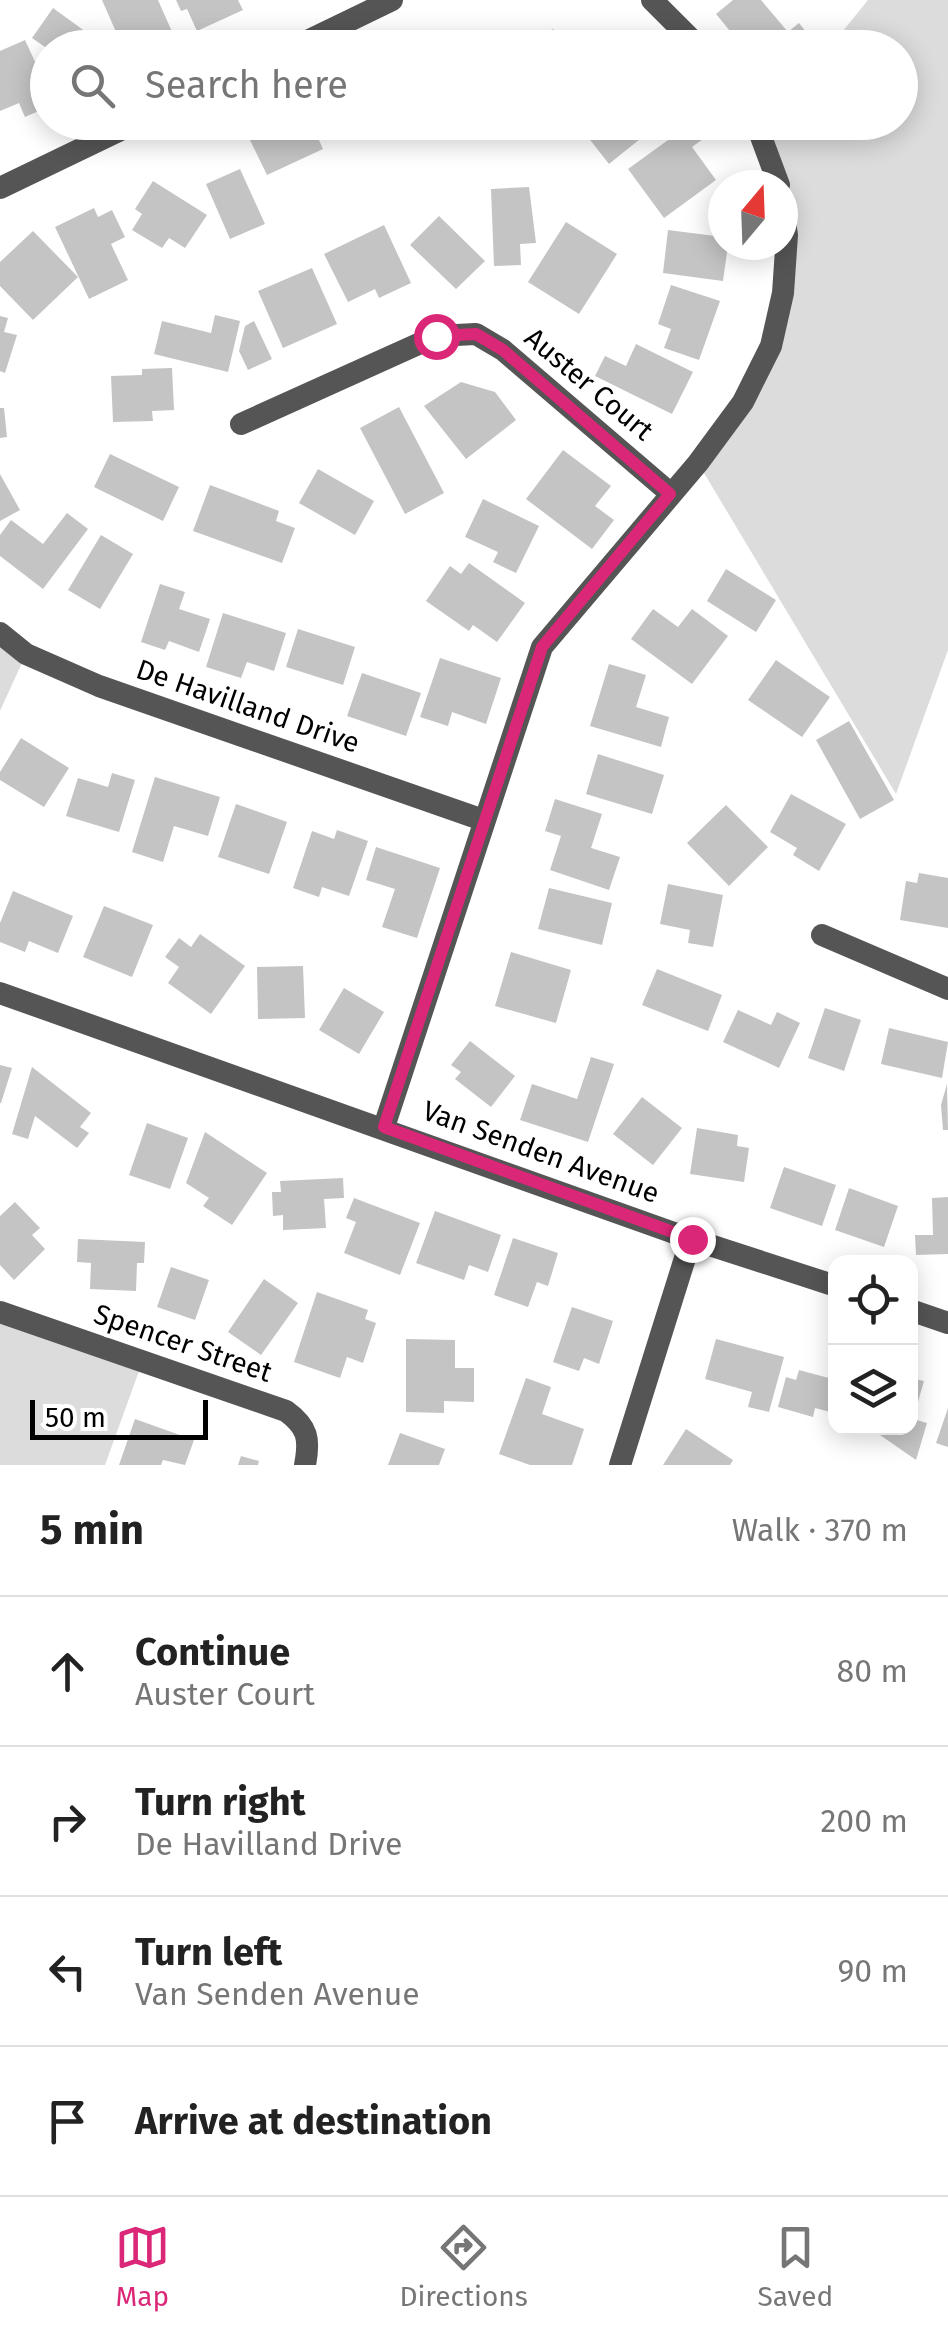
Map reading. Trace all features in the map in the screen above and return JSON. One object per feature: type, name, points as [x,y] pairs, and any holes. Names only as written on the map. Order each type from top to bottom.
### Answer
[{"type":"street","points":[[330,30],[392,0]]},
{"type":"street","points":[[652,0],[682,30]]},
{"type":"street","points":[[0,188],[100,140]]},
{"type":"street","points":[[762,140],[773,170]]},
{"type":"street","points":[[384,1127],[542,647],[698,464],[743,402],[772,346],[785,260]]},
{"type":"street","name":"Auster Court","points":[[241,424],[436,336],[476,334],[503,350],[670,494]]},
{"type":"street","name":"De Havilland Drive","points":[[0,634],[26,654],[99,686],[484,820]]},
{"type":"street","points":[[822,935],[948,989]]},
{"type":"street","name":"Van Senden Avenue","points":[[0,993],[692,1239],[828,1283]]},
{"type":"street","points":[[620,1465],[692,1239]]},
{"type":"street","name":"Spencer Street","points":[[0,1312],[286,1411],[301,1422],[308,1445],[305,1465]]},
{"type":"street","points":[[918,1313],[948,1323]]},
{"type":"shaded area","points":[[868,0],[948,0],[948,650],[896,794],[698,463],[771,346],[777,260],[798,260],[798,170],[776,170],[763,140],[918,140],[918,30],[844,30]]},
{"type":"shaded area","points":[[0,633],[26,654],[0,711]]},
{"type":"shaded area","points":[[0,1312],[143,1360],[105,1465],[0,1465]]},
{"type":"building","points":[[102,0],[158,0],[171,30],[115,30]]},
{"type":"building","points":[[176,0],[238,0],[243,10],[199,30],[187,9],[181,11]]},
{"type":"building","points":[[733,0],[761,0],[786,30],[729,30],[716,14]]},
{"type":"building","points":[[53,8],[83,30],[38,30]]},
{"type":"building","points":[[25,40],[30,51],[30,115],[25,117],[19,103],[0,111],[0,51]]},
{"type":"building","points":[[250,140],[319,140],[323,149],[267,175]]},
{"type":"building","points":[[590,140],[639,140],[609,164]]},
{"type":"building","points":[[668,140],[702,140],[692,147],[709,170],[708,186],[664,218],[628,169]]},
{"type":"building","points":[[240,169],[265,224],[230,239],[206,184]]},
{"type":"building","points":[[153,181],[207,215],[185,248],[169,238],[162,248],[132,230],[142,214],[135,209]]},
{"type":"building","points":[[529,187],[536,243],[520,244],[521,265],[494,266],[491,189]]},
{"type":"building","points":[[94,208],[98,217],[112,210],[125,237],[111,244],[128,280],[89,299],[55,227]]},
{"type":"building","points":[[439,216],[485,261],[456,289],[410,245]]},
{"type":"building","points":[[566,222],[617,254],[579,314],[528,282]]},
{"type":"building","points":[[384,225],[411,283],[379,298],[375,289],[348,302],[324,254]]},
{"type":"building","points":[[668,230],[708,235],[708,260],[726,260],[723,281],[663,273]]},
{"type":"building","points":[[33,231],[78,277],[33,320],[0,286],[0,262]]},
{"type":"building","points":[[312,268],[337,324],[283,348],[258,291]]},
{"type":"building","points":[[671,285],[720,301],[699,360],[664,348],[671,329],[658,324]]},
{"type":"building","points":[[215,315],[240,321],[228,372],[154,354],[162,321],[211,333]]},
{"type":"building","points":[[0,316],[8,318],[4,332],[17,335],[5,373],[0,371]]},
{"type":"building","points":[[254,321],[272,359],[248,370],[239,351],[245,326]]},
{"type":"building","points":[[636,344],[693,372],[672,414],[595,376],[605,356],[626,366]]},
{"type":"building","points":[[172,368],[174,410],[152,411],[153,421],[113,422],[111,376],[142,375],[142,369]]},
{"type":"building","points":[[461,382],[495,392],[516,420],[466,459],[424,406]]},
{"type":"building","points":[[399,407],[444,493],[405,514],[360,428]]},
{"type":"building","points":[[0,408],[4,408],[7,437],[0,438]]},
{"type":"building","points":[[563,450],[611,486],[595,506],[614,520],[592,549],[526,499]]},
{"type":"building","points":[[110,454],[179,487],[163,521],[94,487]]},
{"type":"building","points":[[318,469],[374,501],[355,535],[299,503]]},
{"type":"building","points":[[0,474],[20,510],[0,521]]},
{"type":"building","points":[[210,485],[279,511],[276,521],[295,528],[282,563],[193,531]]},
{"type":"building","points":[[483,499],[539,526],[516,573],[493,562],[498,552],[465,537]]},
{"type":"building","points":[[67,513],[88,529],[43,589],[0,556],[0,535],[11,520],[43,544]]},
{"type":"building","points":[[101,535],[133,554],[100,609],[68,590]]},
{"type":"building","points":[[469,563],[525,603],[497,642],[473,625],[469,631],[426,601],[450,566],[461,574]]},
{"type":"building","points":[[726,569],[776,600],[756,632],[707,601]]},
{"type":"building","points":[[160,584],[185,592],[179,609],[210,619],[199,652],[169,641],[165,650],[141,642]]},
{"type":"building","points":[[653,609],[678,627],[692,609],[728,636],[692,684],[631,639]]},
{"type":"building","points":[[223,613],[286,633],[274,671],[247,662],[241,678],[206,667]]},
{"type":"building","points":[[298,629],[355,647],[343,685],[286,667]]},
{"type":"building","points":[[440,658],[501,678],[486,724],[452,712],[448,726],[420,717]]},
{"type":"building","points":[[776,660],[830,697],[802,737],[748,700]]},
{"type":"building","points":[[609,664],[646,675],[636,707],[669,717],[661,747],[590,726]]},
{"type":"building","points":[[362,673],[421,693],[406,736],[347,716]]},
{"type":"building","points":[[849,721],[894,800],[860,819],[816,740]]},
{"type":"building","points":[[21,738],[69,768],[44,807],[0,780],[0,772]]},
{"type":"building","points":[[598,754],[664,775],[652,814],[586,794]]},
{"type":"building","points":[[112,773],[135,780],[119,832],[66,816],[78,778],[108,787]]},
{"type":"building","points":[[155,777],[220,797],[208,836],[174,826],[163,862],[132,852]]},
{"type":"building","points":[[791,794],[846,824],[819,871],[793,855],[797,848],[770,832]]},
{"type":"building","points":[[555,799],[602,814],[591,848],[620,857],[609,890],[550,870],[561,836],[545,831]]},
{"type":"building","points":[[236,804],[287,822],[269,874],[218,857]]},
{"type":"building","points":[[726,805],[768,847],[729,886],[687,843]]},
{"type":"building","points":[[337,830],[368,841],[349,896],[322,887],[319,897],[293,888],[312,831],[334,839]]},
{"type":"building","points":[[376,847],[440,868],[417,938],[382,927],[395,889],[366,880]]},
{"type":"building","points":[[919,873],[948,878],[948,928],[900,920],[906,881],[917,883]]},
{"type":"building","points":[[668,884],[723,895],[713,947],[688,943],[690,930],[660,924]]},
{"type":"building","points":[[549,888],[612,903],[602,945],[538,929]]},
{"type":"building","points":[[13,891],[73,916],[58,953],[29,941],[25,952],[0,942],[0,923]]},
{"type":"building","points":[[104,906],[153,925],[132,977],[83,957]]},
{"type":"building","points":[[200,934],[245,966],[211,1014],[168,983],[179,967],[165,957],[179,938],[191,947]]},
{"type":"building","points":[[511,952],[571,970],[556,1023],[495,1006]]},
{"type":"building","points":[[303,966],[305,1018],[258,1019],[257,967]]},
{"type":"building","points":[[657,969],[722,995],[708,1031],[642,1005]]},
{"type":"building","points":[[344,988],[384,1012],[359,1054],[319,1030]]},
{"type":"building","points":[[825,1008],[861,1020],[844,1071],[808,1058]]},
{"type":"building","points":[[738,1010],[771,1025],[777,1012],[800,1023],[779,1068],[723,1042]]},
{"type":"building","points":[[889,1028],[948,1042],[942,1078],[881,1064]]},
{"type":"building","points":[[470,1041],[515,1076],[491,1107],[455,1079],[461,1072],[451,1065]]},
{"type":"building","points":[[591,1057],[614,1064],[588,1142],[520,1120],[532,1084],[577,1099]]},
{"type":"building","points":[[0,1065],[12,1068],[1,1103],[0,1103]]},
{"type":"building","points":[[32,1067],[91,1113],[80,1127],[89,1133],[77,1148],[35,1116],[28,1139],[12,1134]]},
{"type":"building","points":[[947,1084],[948,1130],[943,1130],[941,1105]]},
{"type":"building","points":[[642,1097],[682,1128],[653,1165],[613,1134]]},
{"type":"building","points":[[147,1123],[188,1138],[170,1189],[129,1175]]},
{"type":"building","points":[[697,1128],[738,1135],[737,1146],[749,1148],[744,1182],[690,1174]]},
{"type":"building","points":[[205,1132],[267,1173],[232,1225],[203,1206],[209,1198],[186,1183]]},
{"type":"building","points":[[784,1167],[836,1185],[822,1226],[770,1208]]},
{"type":"building","points":[[343,1178],[344,1198],[324,1199],[326,1228],[283,1230],[283,1215],[273,1216],[272,1192],[281,1192],[280,1181]]},
{"type":"building","points":[[849,1188],[898,1206],[884,1247],[835,1230]]},
{"type":"building","points":[[948,1197],[948,1254],[916,1255],[915,1235],[933,1235],[932,1198]]},
{"type":"building","points":[[354,1198],[420,1223],[400,1275],[344,1253],[356,1222],[346,1218]]},
{"type":"building","points":[[15,1202],[40,1228],[32,1235],[45,1249],[14,1280],[0,1265],[0,1216]]},
{"type":"building","points":[[435,1211],[501,1235],[488,1272],[469,1265],[464,1280],[416,1263]]},
{"type":"building","points":[[513,1238],[558,1253],[548,1286],[537,1282],[528,1307],[494,1295]]},
{"type":"building","points":[[78,1239],[145,1242],[144,1263],[137,1263],[136,1291],[90,1289],[91,1263],[77,1262]]},
{"type":"building","points":[[171,1267],[209,1280],[195,1320],[157,1307]]},
{"type":"building","points":[[264,1279],[298,1303],[261,1355],[228,1332]]},
{"type":"building","points":[[317,1292],[368,1310],[365,1319],[376,1323],[363,1363],[347,1357],[340,1378],[294,1362]]},
{"type":"building","points":[[572,1307],[613,1321],[599,1364],[584,1358],[579,1371],[553,1362]]},
{"type":"building","points":[[406,1339],[455,1340],[455,1368],[474,1368],[474,1402],[444,1401],[444,1413],[406,1412]]},
{"type":"building","points":[[716,1339],[784,1357],[769,1412],[748,1407],[752,1392],[705,1379]]},
{"type":"building","points":[[799,1370],[828,1378],[828,1411],[815,1408],[813,1417],[778,1407],[786,1377],[796,1380]]},
{"type":"building","points":[[526,1378],[551,1387],[542,1414],[584,1429],[572,1465],[530,1465],[499,1454]]},
{"type":"building","points":[[918,1380],[924,1381],[918,1402]]},
{"type":"building","points":[[948,1408],[948,1447],[936,1443]]},
{"type":"building","points":[[135,1419],[194,1440],[185,1465],[163,1460],[161,1465],[119,1465]]},
{"type":"building","points":[[918,1420],[927,1423],[916,1460],[880,1435],[918,1435]]},
{"type":"building","points":[[686,1429],[733,1460],[730,1465],[663,1465]]},
{"type":"building","points":[[400,1433],[445,1449],[439,1465],[388,1465]]},
{"type":"building","points":[[241,1456],[259,1461],[258,1465],[238,1465]]},
{"type":"route","points":[[436,336],[476,334],[503,350],[670,494],[542,647],[384,1127],[692,1239]]}]
